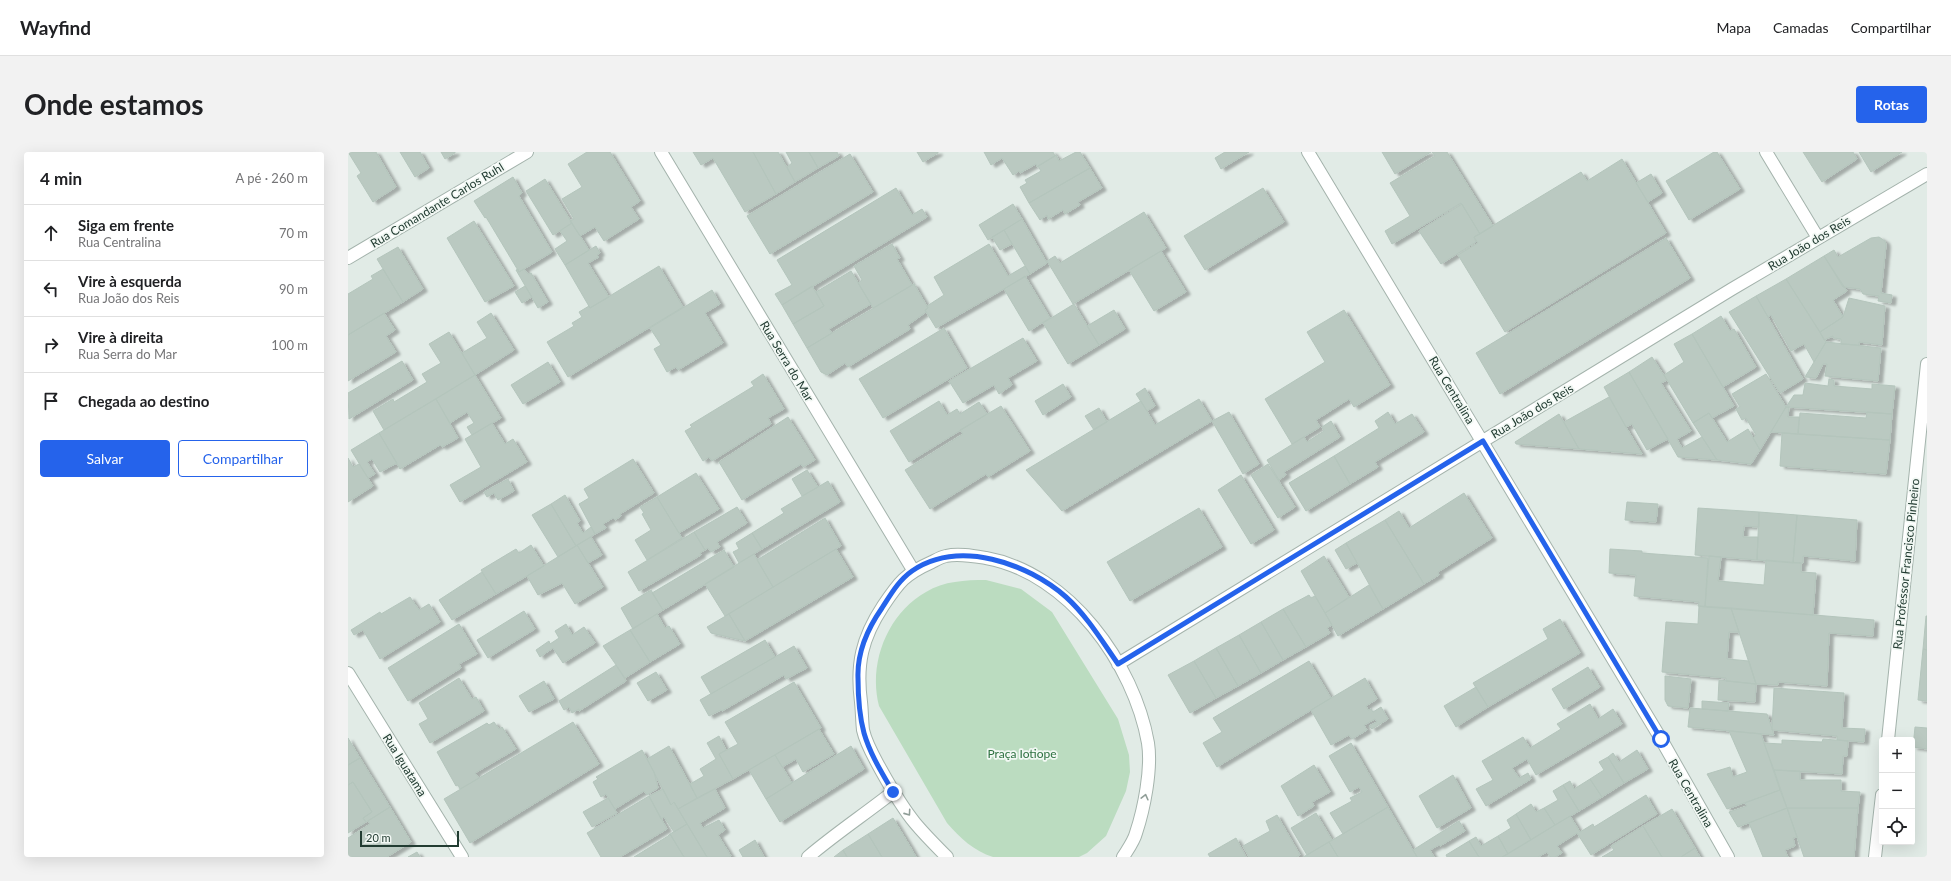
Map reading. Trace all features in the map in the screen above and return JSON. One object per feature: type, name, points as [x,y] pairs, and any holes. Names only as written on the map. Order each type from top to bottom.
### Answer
[{"type":"street","name":"Rua Comandante Carlos Ruhl","points":[[348,258],[527,152]]},
{"type":"street","name":"Rua Centralina","points":[[1308,152],[1661,739],[1728,857]]},
{"type":"street","points":[[1766,152],[1818,238]]},
{"type":"street","name":"Rua Serra do Mar","points":[[665,154],[913,570]]},
{"type":"street","name":"Rua João dos Reis","points":[[1118,664],[1818,238],[1927,174]]},
{"type":"street","name":"Rua Professor Francisco Pinheiro","points":[[1888,737],[1927,364]]},
{"type":"street","points":[[947,857],[915,823],[893,792],[872,754],[864,731],[858,677],[862,646],[872,622],[899,582],[913,570],[947,556],[974,556],[999,561],[1023,570],[1048,584],[1066,598],[1097,634],[1118,664],[1136,699],[1148,745],[1147,788],[1136,835],[1123,857]]},
{"type":"street","name":"Rua Iguatama","points":[[348,673],[462,857]]},
{"type":"street","points":[[808,857],[834,835],[864,815],[893,792]]},
{"type":"street","points":[[1875,857],[1880,809]]},
{"type":"green space","name":"Praça Iotiope","points":[[986,580],[1021,589],[1052,612],[1118,719],[1129,755],[1130,772],[1126,791],[1106,836],[1087,853],[1079,857],[993,857],[968,843],[947,823],[879,706],[876,690],[876,674],[879,657],[891,627],[901,613],[912,601],[940,585],[963,581]]},
{"type":"building","points":[[348,152],[376,152],[396,187],[373,202],[357,176],[361,173]]},
{"type":"building","points":[[400,152],[420,152],[429,168],[415,177]]},
{"type":"building","points":[[441,152],[455,152],[455,153],[445,159]]},
{"type":"building","points":[[587,152],[610,152],[640,201],[631,207],[639,219],[604,241],[595,227],[580,236],[570,221],[574,219],[562,199],[582,187],[568,164]]},
{"type":"building","points":[[693,152],[753,152],[776,194],[745,212],[713,158],[701,165]]},
{"type":"building","points":[[753,152],[778,152],[795,182],[776,194]]},
{"type":"building","points":[[786,152],[809,152],[818,168],[795,182],[787,167],[792,163]]},
{"type":"building","points":[[809,152],[837,152],[839,156],[818,168]]},
{"type":"building","points":[[917,152],[938,152],[938,153],[923,162]]},
{"type":"building","points":[[984,152],[1053,152],[1055,156],[1037,167],[1036,164],[1020,173],[1019,171],[1013,175],[1002,158],[991,165]]},
{"type":"building","points":[[1076,152],[1080,152],[1090,168],[1029,203],[1020,187],[1027,183],[1025,180],[1041,171],[1038,166],[1056,155],[1059,161]]},
{"type":"building","points":[[1225,152],[1249,152],[1221,169],[1215,158]]},
{"type":"building","points":[[1382,152],[1431,152],[1395,174]]},
{"type":"building","points":[[1432,152],[1447,152],[1493,226],[1480,234],[1461,203],[1392,244],[1385,231],[1410,216],[1390,183],[1435,156]]},
{"type":"building","points":[[1714,152],[1717,152],[1740,189],[1689,220],[1666,181]]},
{"type":"building","points":[[1803,152],[1853,152],[1857,159],[1822,182]]},
{"type":"building","points":[[1859,152],[1902,152],[1871,172]]},
{"type":"building","points":[[850,154],[873,192],[770,254],[747,216]]},
{"type":"building","points":[[1622,159],[1666,233],[1505,332],[1458,255],[1478,243],[1474,237],[1581,172],[1587,181]]},
{"type":"building","points":[[1090,168],[1102,188],[1078,202],[1080,205],[1065,214],[1063,210],[1048,219],[1047,215],[1040,220],[1029,203]]},
{"type":"building","points":[[1651,174],[1662,193],[1648,202],[1636,183]]},
{"type":"building","points":[[513,177],[522,193],[519,196],[552,252],[519,272],[486,217],[485,218],[474,201]]},
{"type":"building","points":[[545,179],[572,223],[553,235],[526,191]]},
{"type":"building","points":[[896,188],[912,215],[922,209],[927,217],[782,305],[775,294],[792,285],[777,260]]},
{"type":"building","points":[[1263,188],[1284,222],[1205,270],[1184,236]]},
{"type":"building","points":[[1013,204],[1022,219],[988,240],[979,225]]},
{"type":"building","points":[[1462,204],[1480,234],[1474,237],[1476,242],[1441,264],[1419,231]]},
{"type":"building","points":[[1144,212],[1166,248],[1073,304],[1047,261],[1055,256],[1060,263]]},
{"type":"building","points":[[1022,219],[1047,263],[1030,274],[1004,230]]},
{"type":"building","points":[[474,221],[514,286],[485,302],[447,238]]},
{"type":"building","points":[[572,223],[589,250],[565,265],[555,249],[567,241],[560,231]]},
{"type":"building","points":[[1004,230],[1012,244],[1000,250],[992,237]]},
{"type":"building","points":[[1879,237],[1885,241],[1886,245],[1881,293],[1892,295],[1891,303],[1878,301],[1879,296],[1863,294],[1860,289],[1843,287],[1824,256],[1834,250],[1838,257],[1871,238]]},
{"type":"building","points":[[1666,238],[1690,278],[1500,394],[1476,353]]},
{"type":"building","points":[[892,244],[900,258],[897,259],[912,285],[873,308],[858,283],[862,280],[854,266]]},
{"type":"building","points":[[989,244],[1008,276],[1025,266],[1030,274],[936,328],[925,310],[928,308],[927,306],[944,295],[934,277]]},
{"type":"building","points":[[596,246],[600,253],[597,255],[599,257],[588,263],[609,297],[590,308],[565,265]]},
{"type":"building","points":[[398,247],[423,289],[403,302],[377,259]]},
{"type":"building","points":[[1161,251],[1186,292],[1154,311],[1129,270]]},
{"type":"building","points":[[1824,256],[1847,291],[1833,300],[1843,317],[1820,332],[1786,279]]},
{"type":"building","points":[[659,266],[683,307],[568,377],[547,342],[574,326],[572,323],[582,317],[579,312],[589,306],[590,308]]},
{"type":"building","points":[[383,269],[403,302],[348,335],[348,294],[373,279],[371,276]]},
{"type":"building","points":[[518,269],[519,272],[524,269],[528,274],[531,273],[548,302],[538,308],[516,270]]},
{"type":"building","points":[[851,271],[871,304],[829,329],[832,333],[807,348],[793,324],[824,306],[816,292]]},
{"type":"building","points":[[1025,276],[1050,318],[1029,331],[1004,289]]},
{"type":"building","points":[[1786,279],[1826,342],[1814,362],[1804,344],[1791,351],[1771,315],[1768,317],[1756,296]]},
{"type":"building","points":[[914,284],[928,308],[925,310],[926,312],[908,325],[910,329],[848,367],[845,363],[827,375],[821,372],[807,348]]},
{"type":"building","points":[[525,286],[532,297],[522,303],[515,292]]},
{"type":"building","points":[[812,286],[824,306],[793,324],[782,305]]},
{"type":"building","points":[[712,290],[720,304],[705,313],[723,343],[678,370],[676,367],[667,372],[654,349],[661,345],[650,328]]},
{"type":"building","points":[[1756,296],[1803,379],[1780,393],[1729,312]]},
{"type":"building","points":[[1849,298],[1885,306],[1882,345],[1859,342],[1859,345],[1841,344],[1841,339],[1833,338],[1833,336],[1824,340],[1820,332],[1843,317]]},
{"type":"building","points":[[1074,304],[1099,345],[1068,364],[1043,323]]},
{"type":"building","points":[[1114,310],[1125,329],[1099,345],[1087,326]]},
{"type":"building","points":[[1344,310],[1390,385],[1354,407],[1349,399],[1316,420],[1320,427],[1292,444],[1265,399],[1325,362],[1307,332]]},
{"type":"building","points":[[384,313],[395,330],[386,336],[396,352],[348,381],[348,335]]},
{"type":"building","points":[[491,313],[514,350],[475,375],[462,353],[487,338],[477,322]]},
{"type":"building","points":[[1721,316],[1730,331],[1734,329],[1756,367],[1723,387],[1692,334]]},
{"type":"building","points":[[944,328],[967,368],[883,418],[859,379]]},
{"type":"building","points":[[449,332],[475,375],[384,430],[373,411],[393,399],[394,402],[427,382],[422,374],[441,363],[429,344]]},
{"type":"building","points":[[1692,334],[1734,406],[1712,418],[1709,413],[1693,423],[1664,375],[1684,362],[1674,344]]},
{"type":"building","points":[[1023,338],[1037,361],[1008,378],[1012,385],[999,394],[994,385],[963,403],[949,381]]},
{"type":"building","points":[[1826,342],[1881,348],[1878,381],[1825,376],[1827,364],[1823,364],[1816,378],[1805,377]]},
{"type":"building","points":[[1652,357],[1667,380],[1661,383],[1691,431],[1677,439],[1682,448],[1702,437],[1717,460],[1678,457],[1629,372]]},
{"type":"building","points":[[402,361],[413,380],[349,419],[348,393]]},
{"type":"building","points":[[548,362],[560,382],[523,404],[511,385]]},
{"type":"building","points":[[1629,372],[1668,439],[1647,450],[1632,424],[1626,427],[1604,387]]},
{"type":"building","points":[[763,374],[784,409],[768,418],[771,424],[712,461],[709,457],[703,461],[685,431],[692,427],[690,425],[754,386],[751,382]]},
{"type":"building","points":[[1766,374],[1786,407],[1760,450],[1753,438],[1756,435],[1746,418],[1742,420],[1736,409],[1740,407],[1732,394]]},
{"type":"building","points":[[475,375],[501,418],[472,435],[467,427],[474,423],[467,412],[450,423],[436,399]]},
{"type":"building","points":[[1829,379],[1834,380],[1834,386],[1872,389],[1872,384],[1895,386],[1892,414],[1786,407],[1794,395],[1803,395],[1805,383],[1828,386]]},
{"type":"building","points":[[1063,384],[1071,397],[1043,415],[1035,401]]},
{"type":"building","points":[[1145,388],[1155,406],[1147,411],[1136,394]]},
{"type":"building","points":[[1609,397],[1642,454],[1579,449],[1564,422]]},
{"type":"building","points":[[436,399],[458,438],[442,447],[440,445],[400,469],[379,433]]},
{"type":"building","points":[[1199,399],[1212,421],[1062,511],[1026,470],[1141,401],[1155,425]]},
{"type":"building","points":[[939,401],[947,415],[957,409],[960,414],[979,402],[987,414],[909,462],[890,431]]},
{"type":"building","points":[[1001,406],[1030,451],[988,477],[986,474],[930,509],[905,470],[963,434],[960,430]]},
{"type":"building","points":[[1786,407],[1789,407],[1788,417],[1799,417],[1798,434],[1771,432]]},
{"type":"building","points":[[1099,408],[1107,422],[1094,430],[1085,416]]},
{"type":"building","points":[[1229,412],[1259,464],[1243,474],[1212,421]]},
{"type":"building","points":[[1388,412],[1395,424],[1412,414],[1424,432],[1375,462],[1378,467],[1350,484],[1334,456],[1379,428],[1375,421]]},
{"type":"building","points":[[1867,412],[1892,414],[1890,440],[1798,434],[1800,413],[1866,418]]},
{"type":"building","points":[[1709,413],[1727,442],[1748,429],[1760,450],[1751,464],[1717,460],[1693,423]]},
{"type":"building","points":[[1559,414],[1579,449],[1516,444],[1515,442]]},
{"type":"building","points":[[788,417],[815,460],[803,467],[801,464],[742,500],[719,462]]},
{"type":"building","points":[[1331,421],[1340,437],[1284,472],[1286,475],[1279,480],[1267,460],[1304,437],[1307,442],[1324,431],[1322,427]]},
{"type":"building","points":[[492,423],[505,444],[513,439],[527,462],[460,502],[450,485],[481,467],[465,439]]},
{"type":"building","points":[[379,433],[397,463],[380,472],[372,459],[367,462],[375,474],[368,478],[351,450]]},
{"type":"building","points":[[1782,433],[1890,440],[1886,474],[1780,466]]},
{"type":"building","points":[[1334,456],[1350,484],[1306,511],[1289,483]]},
{"type":"building","points":[[348,458],[353,467],[359,464],[373,486],[348,502]]},
{"type":"building","points":[[633,459],[654,493],[620,514],[621,516],[615,520],[613,518],[603,524],[606,528],[595,534],[579,504],[589,498],[584,489]]},
{"type":"building","points":[[1268,464],[1295,507],[1278,518],[1251,475]]},
{"type":"building","points":[[807,470],[818,487],[802,496],[792,479]]},
{"type":"building","points":[[696,473],[719,509],[679,533],[657,497]]},
{"type":"building","points":[[1241,475],[1274,530],[1251,544],[1218,490]]},
{"type":"building","points":[[508,479],[514,491],[498,500],[494,493],[487,497],[484,492]]},
{"type":"building","points":[[828,481],[840,502],[762,549],[752,533],[784,513],[781,509]]},
{"type":"building","points":[[1464,493],[1492,538],[1438,572],[1439,575],[1424,584],[1385,520],[1399,511],[1409,528]]},
{"type":"building","points":[[565,495],[580,521],[577,523],[583,533],[591,527],[595,534],[576,546],[551,504]]},
{"type":"building","points":[[657,497],[682,538],[647,560],[635,540],[651,530],[642,514],[644,513],[640,507]]},
{"type":"building","points":[[1627,502],[1658,504],[1656,522],[1625,520]]},
{"type":"building","points":[[551,504],[576,546],[558,557],[532,515]]},
{"type":"building","points":[[737,507],[747,523],[717,542],[720,547],[711,552],[708,548],[705,550],[694,532]]},
{"type":"building","points":[[1199,508],[1222,547],[1130,601],[1107,562]]},
{"type":"building","points":[[1698,508],[1759,512],[1759,527],[1744,526],[1743,537],[1758,537],[1757,560],[1695,555]]},
{"type":"building","points":[[1759,512],[1797,515],[1793,563],[1757,560]]},
{"type":"building","points":[[1797,515],[1857,520],[1855,561],[1803,556],[1803,563],[1793,563]]},
{"type":"building","points":[[825,518],[841,546],[773,587],[757,560]]},
{"type":"building","points":[[1385,520],[1424,584],[1383,609],[1346,543]]},
{"type":"building","points":[[694,532],[705,550],[700,553],[701,555],[639,591],[628,572]]},
{"type":"building","points":[[752,533],[762,549],[739,563],[733,552],[739,549],[736,543]]},
{"type":"building","points":[[591,537],[602,555],[588,563],[577,545]]},
{"type":"building","points":[[1346,543],[1357,563],[1346,569],[1335,550]]},
{"type":"building","points":[[531,545],[544,566],[496,594],[481,570],[516,549],[519,553]]},
{"type":"building","points":[[577,545],[603,587],[575,604],[562,583],[538,595],[527,576]]},
{"type":"building","points":[[836,549],[853,577],[745,641],[729,614]]},
{"type":"building","points":[[1610,549],[1708,558],[1705,607],[1698,606],[1699,602],[1634,596],[1636,575],[1609,573]]},
{"type":"building","points":[[724,550],[734,567],[663,610],[652,593]]},
{"type":"building","points":[[754,554],[773,587],[725,616],[705,584]]},
{"type":"building","points":[[1324,556],[1349,597],[1325,613],[1301,571]]},
{"type":"building","points":[[1709,556],[1721,557],[1718,581],[1764,585],[1766,560],[1801,563],[1801,572],[1816,573],[1813,615],[1705,607]]},
{"type":"building","points":[[482,572],[496,594],[452,620],[439,600]]},
{"type":"building","points":[[1369,585],[1383,609],[1338,636],[1325,613]]},
{"type":"building","points":[[651,590],[663,610],[633,629],[621,608]]},
{"type":"building","points":[[1309,595],[1311,598],[1315,596],[1332,625],[1327,628],[1330,633],[1306,647],[1283,609]]},
{"type":"building","points":[[410,597],[419,610],[429,604],[440,622],[380,659],[363,630],[354,635],[351,630],[380,612],[381,614]]},
{"type":"building","points":[[1699,606],[1731,608],[1739,632],[1729,632],[1727,659],[1749,661],[1756,684],[1726,681],[1726,678],[1662,672],[1666,622],[1698,624]]},
{"type":"building","points":[[1731,608],[1874,620],[1873,636],[1829,633],[1827,686],[1778,682],[1778,685],[1756,684]]},
{"type":"building","points":[[1283,609],[1306,647],[1283,660],[1261,622]]},
{"type":"building","points":[[524,611],[535,629],[488,658],[477,640]]},
{"type":"building","points":[[657,614],[665,628],[669,626],[680,644],[650,662],[630,630]]},
{"type":"building","points":[[729,614],[745,641],[711,633],[707,627]]},
{"type":"building","points":[[1927,616],[1927,650],[1923,649]]},
{"type":"building","points":[[1560,619],[1580,653],[1488,707],[1473,683],[1548,639],[1543,629]]},
{"type":"building","points":[[1261,622],[1283,660],[1261,673],[1239,635]]},
{"type":"building","points":[[459,624],[477,654],[459,664],[461,668],[408,701],[388,668]]},
{"type":"building","points":[[566,624],[572,635],[584,627],[595,643],[563,663],[553,648],[540,657],[536,650],[549,641],[550,644],[559,638],[555,631]]},
{"type":"building","points":[[630,630],[650,662],[625,678],[603,646]]},
{"type":"building","points":[[1239,635],[1261,673],[1238,686],[1216,648]]},
{"type":"building","points":[[765,640],[775,657],[711,694],[701,677]]},
{"type":"building","points":[[794,646],[807,668],[786,679],[784,675],[722,711],[721,710],[709,716],[700,700]]},
{"type":"building","points":[[1216,648],[1238,686],[1216,698],[1194,661]]},
{"type":"building","points":[[1923,649],[1927,650],[1927,701],[1918,700]]},
{"type":"building","points":[[1194,661],[1216,698],[1190,713],[1168,675]]},
{"type":"building","points":[[1309,661],[1331,698],[1217,767],[1203,743],[1222,732],[1213,718]]},
{"type":"building","points":[[616,665],[626,681],[579,711],[579,709],[572,713],[569,707],[564,710],[559,701]]},
{"type":"building","points":[[1588,667],[1600,687],[1564,709],[1552,689]]},
{"type":"building","points":[[656,672],[667,690],[648,701],[637,683]]},
{"type":"building","points":[[1665,676],[1691,679],[1688,708],[1668,706],[1665,700]]},
{"type":"building","points":[[459,678],[472,699],[476,697],[484,711],[430,743],[419,724],[428,719],[419,703]]},
{"type":"building","points":[[1365,678],[1377,699],[1366,706],[1368,710],[1371,709],[1373,712],[1381,707],[1388,719],[1372,729],[1369,726],[1377,722],[1375,719],[1364,725],[1367,730],[1352,739],[1349,735],[1331,745],[1311,710]]},
{"type":"building","points":[[1719,680],[1756,684],[1755,702],[1718,700]]},
{"type":"building","points":[[544,681],[554,699],[529,712],[519,696]]},
{"type":"building","points":[[794,682],[821,728],[733,779],[719,754],[738,744],[725,722]]},
{"type":"building","points":[[1476,687],[1488,707],[1456,727],[1444,706]]},
{"type":"building","points":[[1774,688],[1844,693],[1842,728],[1865,729],[1864,742],[1837,740],[1837,736],[1772,730]]},
{"type":"building","points":[[1702,701],[1729,703],[1728,711],[1702,709]]},
{"type":"building","points":[[1590,704],[1598,719],[1613,709],[1622,724],[1536,775],[1527,759],[1512,768],[1519,778],[1528,773],[1531,779],[1486,806],[1476,789],[1493,780],[1482,761],[1523,737],[1530,748],[1561,729],[1557,724]]},
{"type":"building","points":[[1690,708],[1767,714],[1774,735],[1688,727]]},
{"type":"building","points":[[494,722],[499,729],[502,727],[516,749],[475,773],[479,778],[460,789],[458,785],[456,786],[437,752],[487,723],[489,725]]},
{"type":"building","points":[[573,722],[599,764],[470,843],[444,799]]},
{"type":"building","points":[[1915,727],[1927,728],[1927,749],[1915,747]]},
{"type":"building","points":[[819,729],[834,754],[803,772],[796,759],[782,767],[775,755]]},
{"type":"building","points":[[1729,731],[1761,734],[1780,790],[1727,809],[1707,774],[1730,767],[1733,777],[1747,772]]},
{"type":"building","points":[[719,736],[726,750],[719,754],[733,779],[697,798],[690,784],[704,776],[700,769],[716,759],[707,743]]},
{"type":"building","points":[[348,738],[360,758],[348,765]]},
{"type":"building","points":[[1823,739],[1848,741],[1847,756],[1843,756],[1842,774],[1774,770],[1764,743],[1782,744],[1782,740],[1822,742]]},
{"type":"building","points":[[1351,743],[1388,807],[1343,834],[1330,813],[1352,801],[1350,798],[1362,792],[1359,787],[1350,792],[1329,756]]},
{"type":"building","points":[[669,746],[697,798],[678,809],[674,802],[671,805],[647,759]]},
{"type":"building","points":[[851,746],[864,769],[780,822],[766,799]]},
{"type":"building","points":[[642,750],[654,772],[658,788],[647,795],[644,791],[615,809],[606,794],[601,797],[593,782],[598,779],[596,777]]},
{"type":"building","points":[[1637,750],[1648,769],[1624,783],[1608,757],[1613,753],[1619,762]]},
{"type":"building","points":[[775,755],[792,783],[766,799],[749,770]]},
{"type":"building","points":[[1608,757],[1624,783],[1602,797],[1590,779],[1604,770],[1599,762]]},
{"type":"building","points":[[360,758],[390,807],[366,822],[363,818],[372,812],[353,782],[348,785],[348,765]]},
{"type":"building","points":[[1314,765],[1330,792],[1312,802],[1314,806],[1298,816],[1281,786]]},
{"type":"building","points":[[1774,770],[1800,771],[1800,780],[1841,780],[1841,791],[1860,792],[1858,808],[1787,808]]},
{"type":"building","points":[[1453,775],[1471,808],[1437,828],[1419,796]]},
{"type":"building","points":[[1590,779],[1602,797],[1579,811],[1563,785],[1570,781],[1574,789]]},
{"type":"building","points":[[353,782],[372,812],[363,818],[366,822],[348,833],[348,785]]},
{"type":"building","points":[[1563,785],[1579,811],[1555,825],[1544,808],[1558,800],[1553,791]]},
{"type":"building","points":[[663,789],[671,805],[674,802],[687,824],[674,832],[664,817],[661,819],[649,796]]},
{"type":"building","points":[[715,789],[725,808],[700,823],[703,828],[719,820],[725,830],[718,835],[731,856],[729,857],[707,857],[678,809]]},
{"type":"building","points":[[1780,790],[1787,808],[1738,827],[1729,812],[1747,806],[1745,803]]},
{"type":"building","points":[[1646,795],[1657,814],[1591,855],[1577,833],[1557,846],[1562,853],[1555,857],[1550,857],[1547,852],[1538,857],[1502,857],[1570,816],[1580,832],[1593,824],[1594,827]]},
{"type":"building","points":[[649,796],[667,829],[620,857],[601,857],[587,833]]},
{"type":"building","points":[[608,798],[617,813],[592,827],[583,812]]},
{"type":"building","points":[[1531,804],[1536,812],[1544,808],[1555,825],[1531,840],[1516,814]]},
{"type":"building","points":[[390,807],[411,842],[387,857],[348,857],[348,838],[370,824],[368,821]]},
{"type":"building","points":[[1388,807],[1417,857],[1338,857],[1329,842]]},
{"type":"building","points":[[1787,808],[1797,837],[1793,838],[1795,846],[1785,850],[1788,857],[1763,857],[1749,823]]},
{"type":"building","points":[[1787,808],[1858,808],[1854,857],[1804,857]]},
{"type":"building","points":[[1672,809],[1695,848],[1681,857],[1662,857],[1643,826]]},
{"type":"building","points":[[1316,813],[1332,840],[1307,855],[1291,828]]},
{"type":"building","points":[[1516,814],[1531,840],[1508,854],[1498,836],[1511,828],[1507,820]]},
{"type":"building","points":[[1277,815],[1300,855],[1296,857],[1249,857],[1243,846],[1270,831],[1266,821]]},
{"type":"building","points":[[893,818],[916,857],[882,857],[868,834]]},
{"type":"building","points":[[1459,821],[1465,831],[1440,846],[1439,845],[1430,850],[1434,857],[1417,857],[1413,850]]},
{"type":"building","points":[[687,824],[707,857],[684,857],[670,834]]},
{"type":"building","points":[[1643,826],[1662,857],[1602,857],[1614,850],[1611,846]]},
{"type":"building","points":[[670,834],[684,857],[634,857],[668,836]]},
{"type":"building","points":[[868,834],[882,857],[847,857],[843,850]]},
{"type":"building","points":[[1498,836],[1508,854],[1502,857],[1479,857],[1469,841],[1476,837],[1481,846]]},
{"type":"building","points":[[1236,838],[1246,857],[1210,857],[1208,854]]},
{"type":"building","points":[[755,840],[764,857],[743,857],[739,850]]},
{"type":"building","points":[[1469,841],[1479,857],[1447,857],[1446,855]]},
{"type":"building","points":[[1329,842],[1338,857],[1303,857],[1307,855]]},
{"type":"building","points":[[1695,848],[1700,857],[1681,857]]},
{"type":"building","points":[[843,850],[847,857],[834,857]]},
{"type":"building","points":[[417,852],[420,857],[408,857]]},
{"type":"route","points":[[893,792],[872,754],[864,731],[858,677],[862,646],[872,622],[899,582],[913,570],[947,556],[974,556],[999,561],[1023,570],[1048,584],[1066,598],[1083,616],[1118,664],[1160,640],[1364,512],[1483,441],[1661,739]]}]
